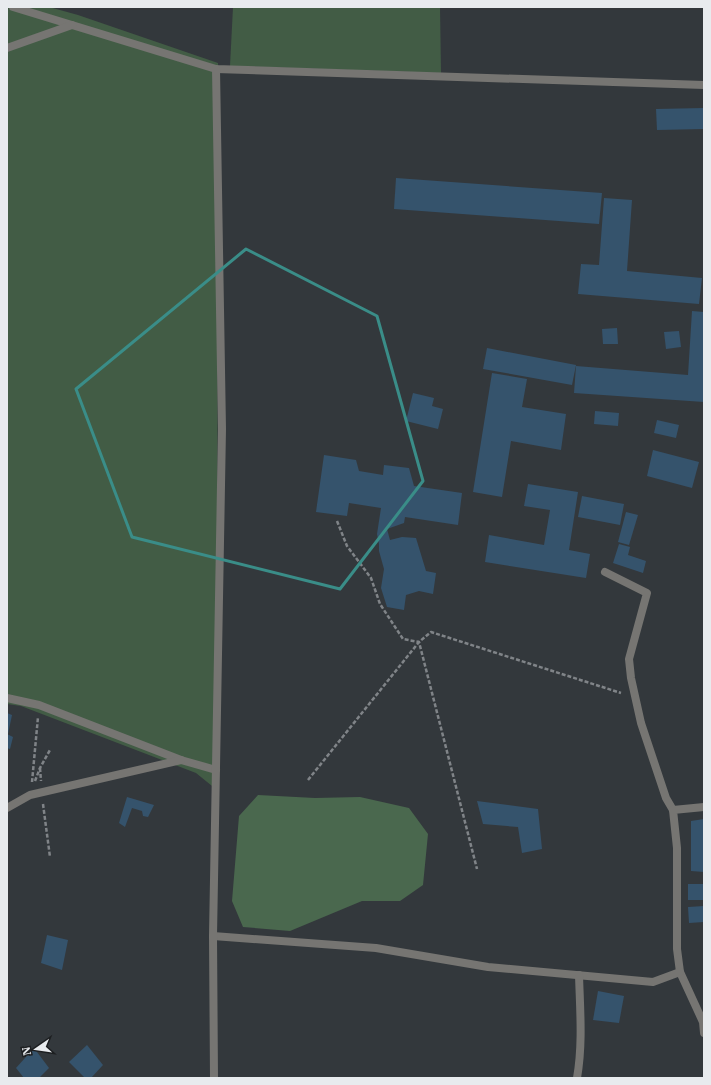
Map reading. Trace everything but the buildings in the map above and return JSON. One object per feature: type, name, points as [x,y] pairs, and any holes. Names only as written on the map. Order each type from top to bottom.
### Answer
[{"type":"street","points":[[13,7],[216,69],[704,85]]},
{"type":"street","points":[[7,48],[72,25]]},
{"type":"street","points":[[214,1078],[213,936],[222,429],[216,69]]},
{"type":"street","points":[[604,572],[647,593],[629,659],[631,678],[642,723],[666,798],[673,810],[677,848],[677,949],[680,972],[703,1022],[704,1033]]},
{"type":"street","points":[[7,698],[39,705],[181,760],[216,770]]},
{"type":"street","points":[[7,808],[30,794],[181,760]]},
{"type":"street","points":[[673,810],[704,807]]},
{"type":"street","points":[[213,936],[376,948],[488,967],[653,982],[680,972]]},
{"type":"street","points":[[577,1078],[580,1064],[581,1036],[579,975]]},
{"type":"path","points":[[337,521],[347,546],[371,578],[380,604],[403,639],[419,642]]},
{"type":"path","points":[[308,780],[419,642],[431,632],[635,697]]},
{"type":"path","points":[[419,642],[478,869]]},
{"type":"path","points":[[30,794],[39,705]]},
{"type":"path","points":[[30,794],[40,768],[50,750]]},
{"type":"path","points":[[40,768],[41,792],[50,857]]},
{"type":"highlighted area","points":[[246,249],[377,316],[423,481],[340,589],[132,537],[76,389]]},
{"type":"green space","points":[[7,7],[49,7],[78,15],[218,63],[217,790],[196,773],[21,706],[7,704]]},
{"type":"green space","points":[[233,7],[440,7],[441,73],[230,66]]},
{"type":"green space","points":[[258,795],[315,798],[360,797],[409,808],[428,834],[423,885],[400,901],[362,901],[290,931],[243,927],[232,901],[239,816]]}]
